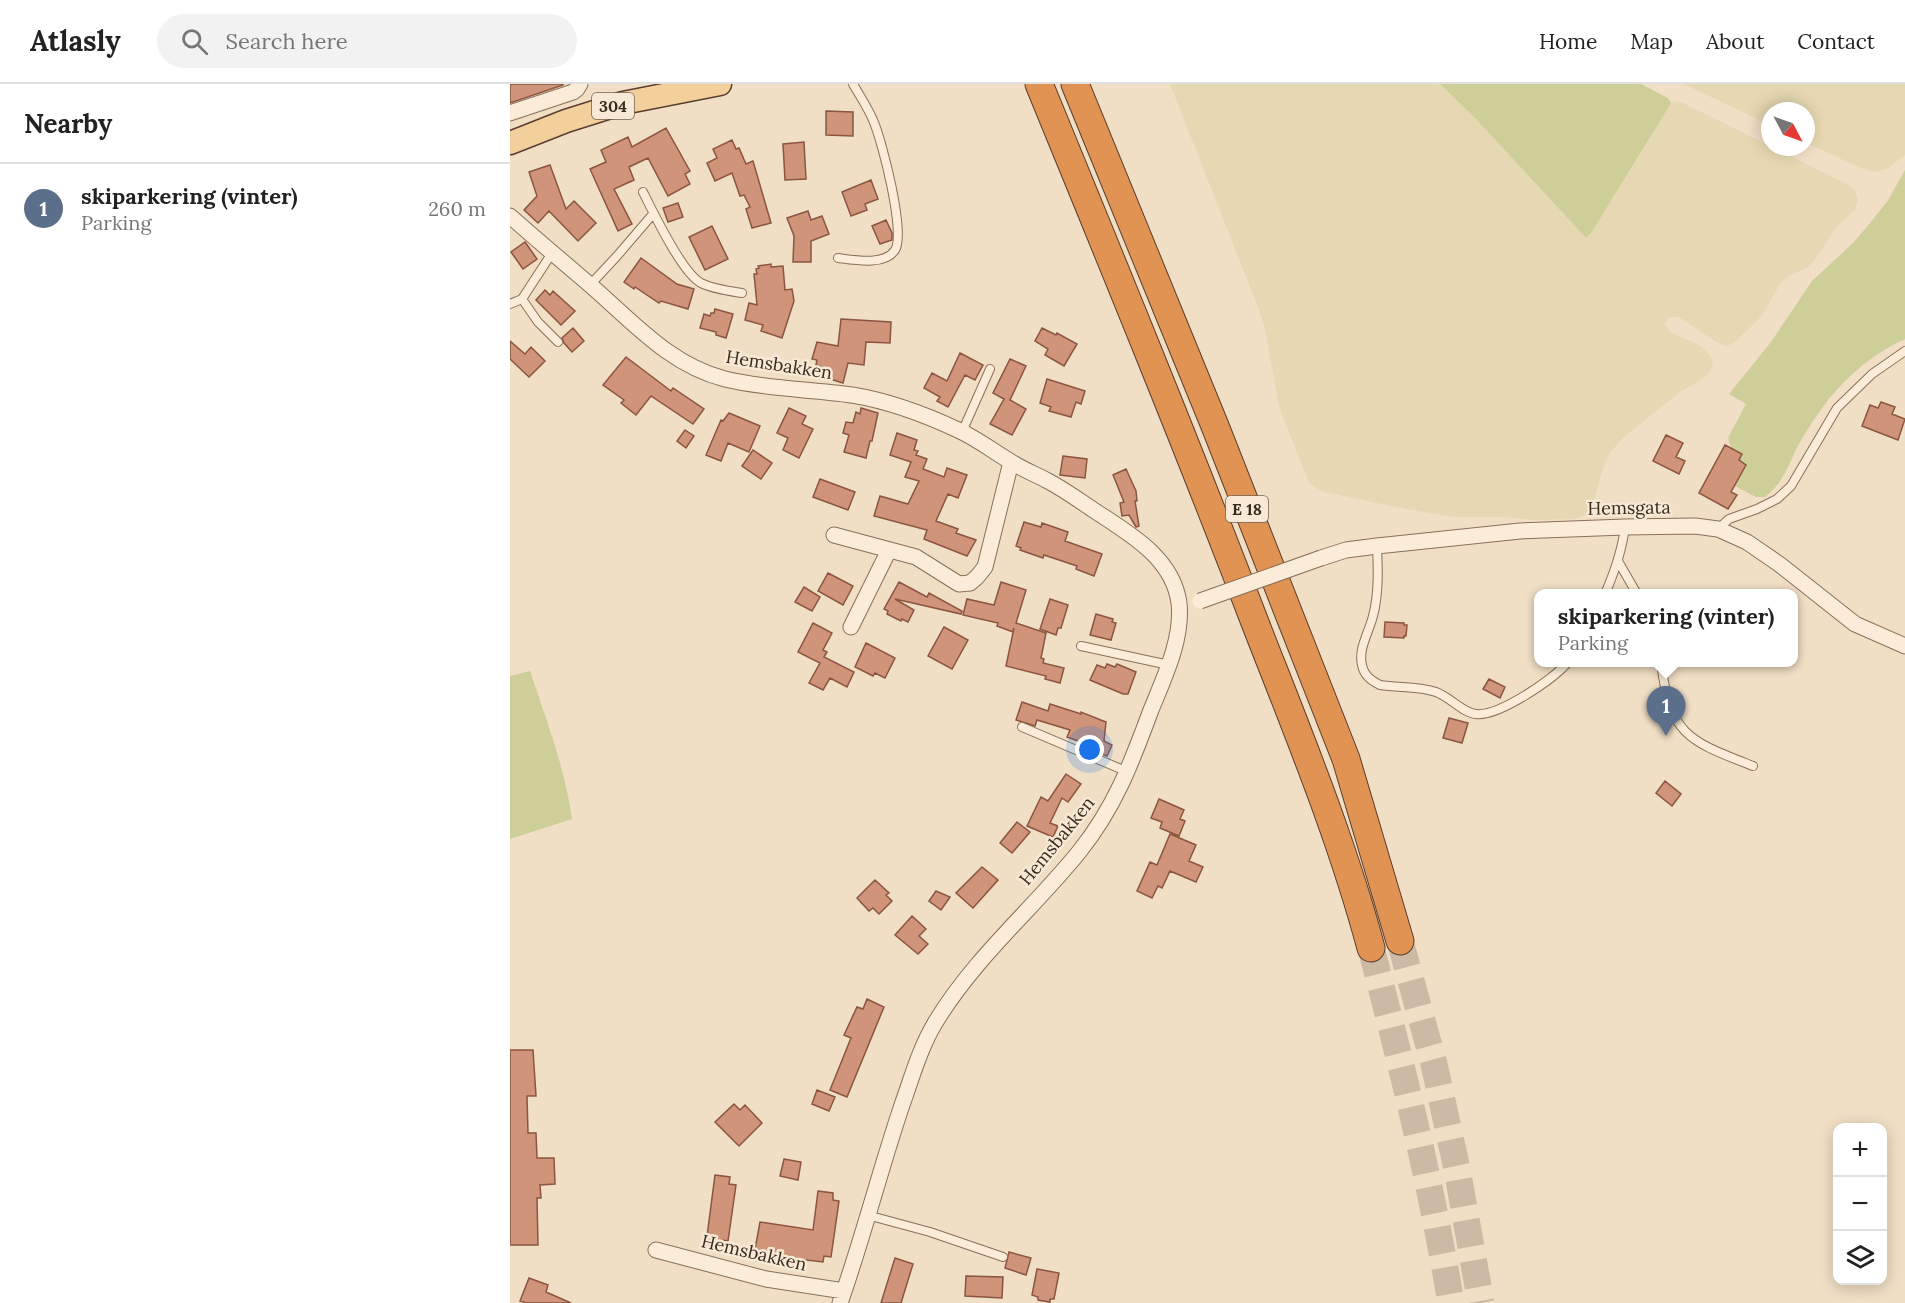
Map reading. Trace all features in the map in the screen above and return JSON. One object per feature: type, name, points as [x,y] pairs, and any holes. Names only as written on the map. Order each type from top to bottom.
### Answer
[{"type":"highway","name":"E 18","points":[[1039,84],[1176,422],[1309,761],[1348,870],[1371,948]]},
{"type":"highway","name":"E 18","points":[[1075,84],[1215,426],[1346,759],[1400,941]]},
{"type":"main road","name":"304","points":[[510,143],[566,121],[623,103],[690,87],[720,84]]},
{"type":"street","points":[[510,113],[573,92],[580,84]]},
{"type":"street","name":"Hemsbakken","points":[[510,216],[666,352],[686,364],[725,379],[854,396],[915,411],[962,432],[1011,462],[1052,483],[1145,545],[1168,573],[1176,589],[1179,606],[1178,632],[1169,665],[1128,772],[1103,820],[1077,853],[968,975],[932,1028],[920,1053],[842,1297],[656,1250]]},
{"type":"street","points":[[834,535],[916,557],[959,584],[970,583],[985,567],[1011,462]]},
{"type":"street","name":"Hemsgata","points":[[1179,606],[1200,601],[1346,550],[1520,531],[1625,526],[1695,526],[1718,529],[1747,542],[1779,564],[1855,624],[1905,646]]},
{"type":"street","points":[[851,627],[889,550]]},
{"type":"lane","points":[[838,258],[880,259],[890,255],[896,249],[898,241],[884,153],[873,121],[853,84]]},
{"type":"lane","points":[[644,192],[653,214],[683,263],[697,280],[716,288],[742,293]]},
{"type":"lane","points":[[590,285],[653,214]]},
{"type":"lane","points":[[510,304],[522,299],[552,253]]},
{"type":"lane","points":[[522,299],[538,322],[558,342]]},
{"type":"lane","points":[[1718,529],[1729,519],[1777,499],[1791,486],[1837,408],[1872,374],[1905,351]]},
{"type":"lane","points":[[962,432],[990,369]]},
{"type":"lane","points":[[1607,589],[1622,549],[1625,526]]},
{"type":"lane","points":[[1377,546],[1377,591],[1373,615],[1361,654],[1362,667],[1366,676],[1372,681],[1380,685],[1432,691],[1448,697],[1461,708],[1475,714],[1486,714],[1542,686],[1563,667]]},
{"type":"lane","points":[[1618,561],[1634,589]]},
{"type":"lane","points":[[1081,646],[1169,665]]},
{"type":"lane","points":[[1662,667],[1665,693],[1672,713],[1684,732],[1698,742],[1753,765]]},
{"type":"lane","points":[[1022,727],[1128,772]]},
{"type":"lane","points":[[867,1215],[930,1232],[1003,1257]]},
{"type":"shaded area","points":[[1170,84],[1439,84],[1477,120],[1586,238],[1664,112],[1675,101],[1761,142],[1761,156],[1790,156],[1847,184],[1855,191],[1858,199],[1855,210],[1838,225],[1813,262],[1781,282],[1757,321],[1732,344],[1725,346],[1679,317],[1668,317],[1665,324],[1670,332],[1699,345],[1708,353],[1713,362],[1710,371],[1704,378],[1680,392],[1624,437],[1610,452],[1590,509],[1583,516],[1574,519],[1454,517],[1325,492],[1316,488],[1308,481],[1279,406],[1260,312]]},
{"type":"shaded area","points":[[1684,84],[1905,84],[1905,155],[1888,168],[1876,172],[1866,170],[1815,147],[1815,102],[1761,102],[1761,121]]},
{"type":"green space","points":[[1440,84],[1641,84],[1668,98],[1671,103],[1586,238],[1477,120]]},
{"type":"green space","points":[[1905,170],[1905,339],[1872,358],[1844,382],[1809,427],[1776,486],[1765,497],[1756,497],[1735,486],[1746,465],[1734,453],[1728,438],[1746,404],[1729,394],[1771,342],[1812,281],[1854,242],[1887,202]]},
{"type":"green space","points":[[530,671],[560,762],[572,819],[510,839],[510,676]]},
{"type":"building","points":[[510,84],[563,84],[563,85],[510,103]]},
{"type":"building","points":[[826,111],[853,112],[853,136],[826,135]]},
{"type":"building","points":[[666,128],[690,171],[685,174],[690,184],[668,196],[648,158],[629,167],[634,180],[614,189],[632,224],[618,231],[590,169],[606,162],[601,150],[628,137],[632,147]]},
{"type":"building","points":[[732,140],[736,149],[739,148],[746,164],[753,161],[771,223],[752,228],[746,209],[750,207],[744,195],[740,196],[732,173],[715,181],[707,163],[717,158],[713,149]]},
{"type":"building","points":[[804,142],[806,179],[785,180],[783,144]]},
{"type":"building","points":[[550,165],[566,209],[574,201],[596,223],[578,241],[549,211],[538,223],[524,210],[537,196],[529,172]]},
{"type":"building","points":[[871,180],[878,199],[865,204],[867,210],[851,216],[842,192]]},
{"type":"building","points":[[678,203],[683,217],[668,222],[663,208]]},
{"type":"building","points":[[808,211],[811,220],[822,216],[829,234],[811,241],[811,262],[793,262],[794,236],[787,218]]},
{"type":"building","points":[[886,220],[892,233],[892,240],[880,244],[872,226]]},
{"type":"building","points":[[712,226],[728,259],[705,270],[689,237]]},
{"type":"building","points":[[525,242],[537,259],[523,269],[511,252]]},
{"type":"building","points":[[641,258],[677,284],[694,289],[688,309],[661,301],[659,303],[624,282]]},
{"type":"building","points":[[771,264],[771,267],[783,266],[785,290],[792,289],[794,301],[782,338],[761,331],[763,325],[745,320],[749,303],[757,305],[754,274],[757,274],[756,269],[759,268],[758,266]]},
{"type":"building","points":[[545,290],[550,295],[553,291],[575,311],[561,325],[536,300]]},
{"type":"building","points":[[715,309],[733,314],[726,338],[716,335],[716,332],[700,328],[704,314],[710,316]]},
{"type":"building","points":[[841,319],[891,322],[890,343],[866,342],[864,365],[848,363],[843,383],[830,379],[832,370],[816,365],[817,360],[812,359],[817,342],[838,346]]},
{"type":"building","points":[[573,328],[584,341],[572,352],[562,338]]},
{"type":"building","points":[[1042,328],[1077,344],[1064,366],[1045,355],[1048,349],[1035,341]]},
{"type":"building","points":[[510,341],[525,354],[531,347],[545,361],[529,377],[510,359]]},
{"type":"building","points":[[960,353],[983,365],[975,380],[965,375],[948,407],[937,401],[940,397],[924,388],[932,373],[947,381]]},
{"type":"building","points":[[626,357],[671,391],[673,388],[704,409],[693,424],[651,396],[636,415],[621,403],[624,400],[603,385]]},
{"type":"building","points":[[1010,359],[1026,366],[1010,400],[1026,409],[1012,435],[990,424],[1004,399],[993,393]]},
{"type":"building","points":[[1047,379],[1085,391],[1081,404],[1076,402],[1071,417],[1049,411],[1051,407],[1040,403]]},
{"type":"building","points":[[1881,402],[1895,407],[1892,414],[1905,419],[1898,440],[1862,426],[1870,405],[1878,408]]},
{"type":"building","points":[[789,408],[806,416],[802,424],[813,429],[799,458],[783,450],[788,438],[777,433]]},
{"type":"building","points":[[861,408],[878,413],[866,458],[844,452],[849,435],[843,433],[846,422],[853,423],[856,412],[860,414]]},
{"type":"building","points":[[729,413],[760,426],[749,452],[728,443],[721,461],[706,455],[721,420],[723,421]]},
{"type":"building","points":[[685,430],[694,436],[686,448],[677,441]]},
{"type":"building","points":[[897,433],[917,440],[914,450],[918,451],[916,455],[927,459],[923,469],[944,477],[947,468],[967,475],[958,498],[948,494],[936,521],[958,529],[956,533],[976,540],[967,556],[924,539],[927,530],[874,516],[880,496],[908,504],[919,481],[905,477],[911,462],[890,455]]},
{"type":"building","points":[[1666,435],[1683,443],[1676,457],[1685,461],[1679,474],[1653,461]]},
{"type":"building","points":[[1725,445],[1742,454],[1739,460],[1746,465],[1731,492],[1737,495],[1728,509],[1699,493]]},
{"type":"building","points":[[753,450],[772,463],[761,479],[742,466]]},
{"type":"building","points":[[1063,456],[1087,459],[1085,478],[1060,475]]},
{"type":"building","points":[[1126,469],[1136,491],[1137,501],[1135,501],[1139,526],[1136,527],[1129,515],[1122,516],[1120,503],[1124,502],[1113,475]]},
{"type":"building","points":[[820,479],[855,492],[848,510],[813,497]]},
{"type":"building","points":[[1024,522],[1041,527],[1042,523],[1068,532],[1065,541],[1102,554],[1094,576],[1076,569],[1077,566],[1020,550],[1021,548],[1016,546]]},
{"type":"building","points":[[828,573],[853,586],[843,605],[818,591]]},
{"type":"building","points":[[899,582],[927,597],[929,593],[962,611],[961,614],[895,599],[914,610],[908,622],[887,614],[888,611],[884,609]]},
{"type":"building","points":[[1001,582],[1026,590],[1016,623],[1046,633],[1041,658],[1044,659],[1043,663],[1064,668],[1060,683],[1045,679],[1046,676],[1006,666],[1014,628],[1013,632],[997,626],[998,623],[963,615],[967,599],[994,605]]},
{"type":"building","points":[[804,587],[820,597],[812,611],[795,602]]},
{"type":"building","points":[[1050,599],[1068,605],[1061,628],[1058,628],[1056,635],[1040,629]]},
{"type":"building","points":[[1096,614],[1113,619],[1112,622],[1116,623],[1111,640],[1090,635]]},
{"type":"building","points":[[1385,622],[1407,625],[1406,636],[1404,638],[1384,637]]},
{"type":"building","points":[[813,623],[832,633],[823,650],[827,652],[824,657],[854,672],[847,687],[830,678],[823,690],[809,683],[820,663],[798,652]]},
{"type":"building","points":[[944,627],[968,640],[952,669],[928,656]]},
{"type":"building","points":[[866,643],[895,658],[885,678],[875,673],[873,676],[855,667]]},
{"type":"building","points":[[1107,664],[1115,667],[1117,664],[1136,672],[1128,694],[1090,680],[1097,665],[1105,668]]},
{"type":"building","points":[[1489,679],[1505,687],[1500,698],[1483,689]]},
{"type":"building","points":[[1022,702],[1048,711],[1050,704],[1081,714],[1081,712],[1106,722],[1104,741],[1112,745],[1107,756],[1091,750],[1092,746],[1067,737],[1070,730],[1037,720],[1035,726],[1016,720]]},
{"type":"building","points":[[1449,718],[1468,723],[1462,743],[1443,738]]},
{"type":"building","points":[[1066,774],[1081,784],[1068,802],[1062,798],[1050,823],[1058,826],[1053,837],[1027,826],[1041,797],[1048,801]]},
{"type":"building","points":[[1665,781],[1681,794],[1672,806],[1656,793]]},
{"type":"building","points":[[1159,799],[1184,810],[1180,819],[1185,821],[1179,836],[1160,828],[1162,822],[1151,818]]},
{"type":"building","points":[[1017,822],[1030,832],[1012,853],[1000,843]]},
{"type":"building","points":[[1170,834],[1196,845],[1189,861],[1203,867],[1196,882],[1170,871],[1162,888],[1158,886],[1152,898],[1137,891],[1150,862],[1157,865]]},
{"type":"building","points":[[982,867],[998,880],[973,908],[956,893]]},
{"type":"building","points":[[875,880],[889,893],[886,895],[892,901],[879,914],[873,908],[869,911],[857,898]]},
{"type":"building","points":[[936,891],[950,897],[941,910],[929,901]]},
{"type":"building","points":[[912,916],[926,929],[919,936],[928,944],[918,954],[895,935]]},
{"type":"building","points":[[867,999],[884,1007],[847,1097],[830,1090],[851,1038],[844,1035],[857,1007],[863,1009]]},
{"type":"building","points":[[510,1050],[533,1050],[536,1096],[527,1096],[528,1133],[536,1133],[537,1158],[554,1158],[555,1184],[540,1185],[541,1198],[537,1198],[538,1245],[510,1245]]},
{"type":"building","points":[[817,1090],[835,1097],[829,1111],[812,1104]]},
{"type":"building","points":[[734,1104],[740,1110],[745,1105],[762,1123],[739,1146],[715,1122]]},
{"type":"building","points":[[784,1159],[801,1162],[798,1180],[780,1176]]},
{"type":"building","points":[[715,1175],[730,1177],[729,1184],[736,1185],[728,1241],[721,1240],[720,1246],[706,1244]]},
{"type":"building","points":[[818,1191],[833,1193],[833,1200],[839,1201],[831,1257],[824,1256],[823,1262],[798,1259],[797,1266],[753,1260],[760,1222],[813,1230]]},
{"type":"building","points":[[1009,1252],[1031,1258],[1026,1275],[1005,1268]]},
{"type":"building","points":[[895,1258],[913,1264],[901,1303],[881,1303]]},
{"type":"building","points":[[1037,1269],[1059,1273],[1054,1299],[1050,1299],[1050,1302],[1038,1300],[1038,1297],[1032,1295]]},
{"type":"building","points":[[966,1276],[1003,1277],[1002,1298],[965,1296]]},
{"type":"building","points":[[529,1278],[548,1285],[546,1292],[571,1303],[520,1301]]},
{"type":"tunnel","points":[[1400,941],[1434,1064],[1457,1169],[1481,1303]]},
{"type":"tunnel","points":[[1371,948],[1415,1125],[1451,1303]]},
{"type":"place","name":"skiparkering (vinter)","points":[[1666,736]]}]
